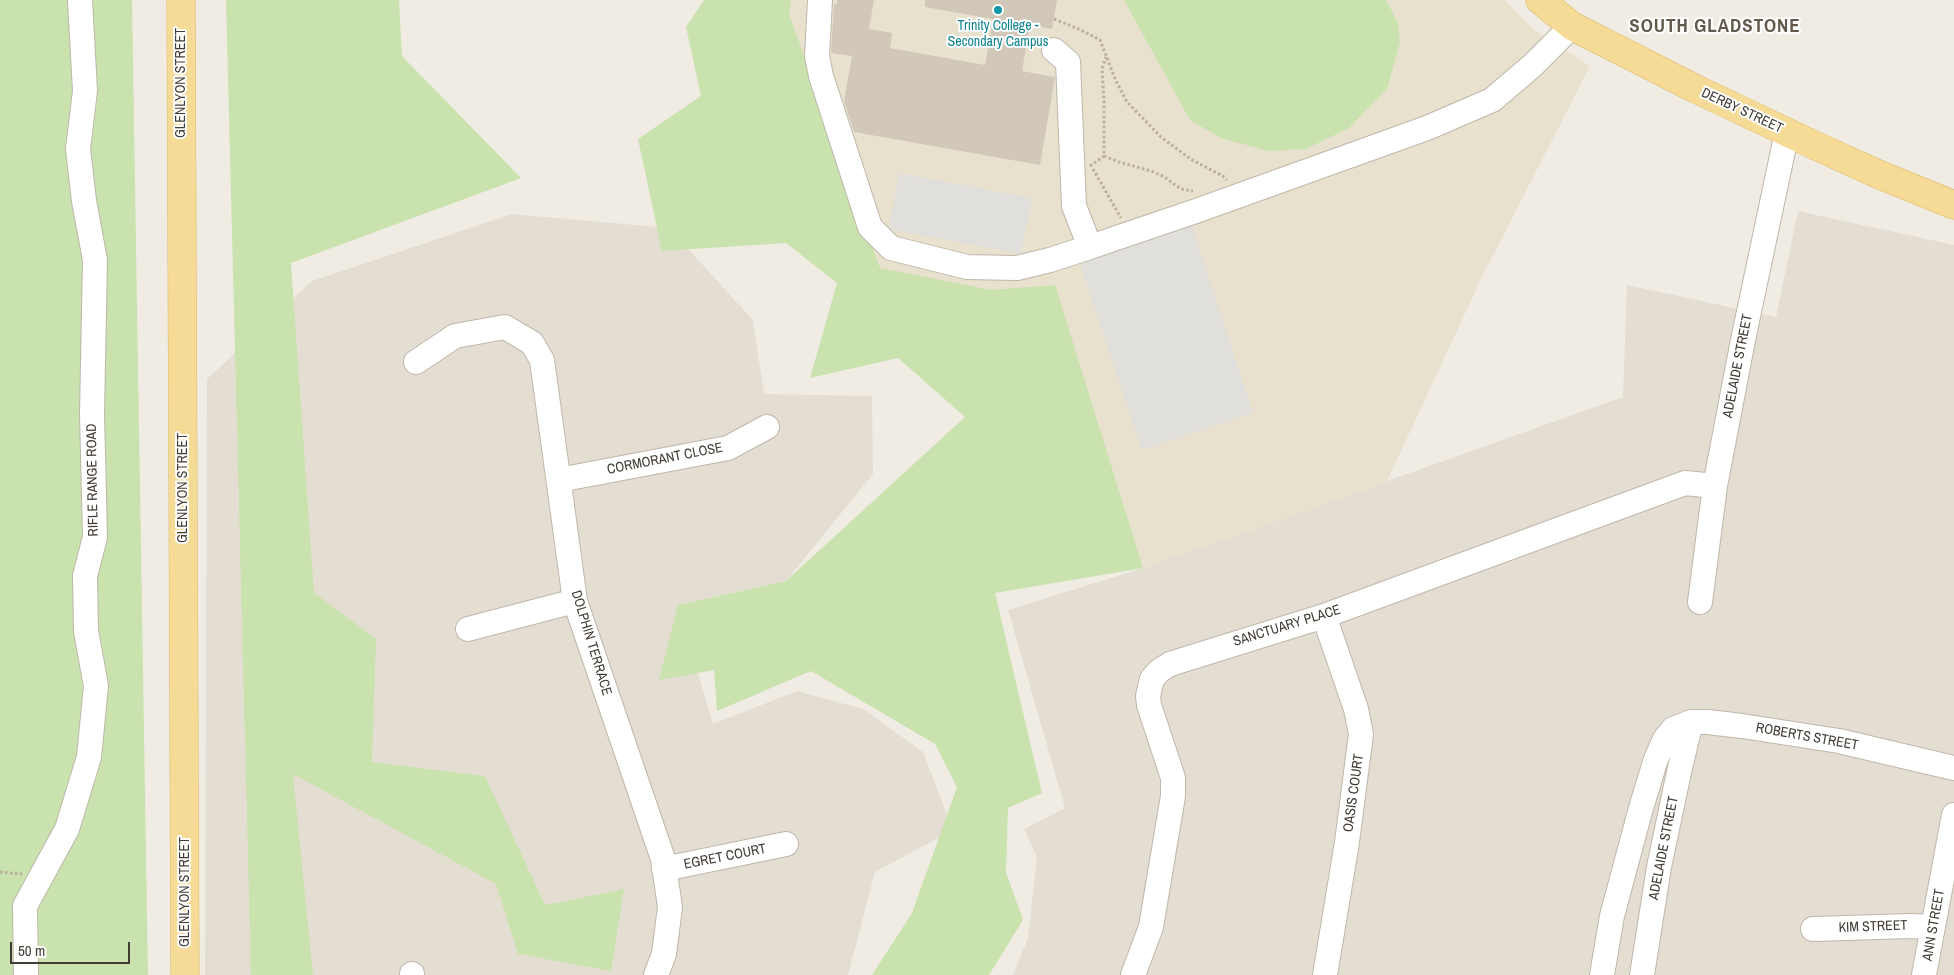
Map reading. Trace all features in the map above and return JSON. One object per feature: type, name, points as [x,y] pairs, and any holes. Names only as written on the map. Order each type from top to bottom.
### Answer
[{"type":"main road","name":"GLENLYON STREET","points":[[181,0],[185,975]]},
{"type":"main road","name":"DERBY STREET","points":[[1540,0],[1572,26],[1694,88],[1880,175],[1954,204]]},
{"type":"street","name":"RIFLE RANGE ROAD","points":[[26,975],[25,906],[67,830],[89,757],[96,686],[86,631],[85,576],[95,538],[92,414],[95,260],[84,201],[78,149],[85,91],[80,0]]},
{"type":"street","points":[[822,3],[817,56],[820,76],[870,227],[891,248],[967,267],[1017,268],[1050,260],[1427,128],[1492,100],[1533,65],[1572,26]]},
{"type":"street","points":[[1054,50],[1068,62],[1074,206],[1090,247]]},
{"type":"street","name":"ADELAIDE STREET","points":[[1700,602],[1715,486],[1743,340],[1787,132]]},
{"type":"street","name":"DOLPHIN TERRACE","points":[[416,362],[455,336],[505,327],[532,343],[542,360],[575,601],[663,859],[670,907],[664,954],[656,975]]},
{"type":"street","name":"CORMORANT CLOSE","points":[[559,480],[728,448],[768,427]]},
{"type":"street","name":"SANCTUARY PLACE","points":[[1133,975],[1151,927],[1173,787],[1171,769],[1149,705],[1148,696],[1152,679],[1170,664],[1324,616],[1684,483],[1715,486]]},
{"type":"street","points":[[468,629],[575,601]]},
{"type":"street","name":"OASIS COURT","points":[[1324,616],[1356,709],[1361,734],[1347,842],[1325,975]]},
{"type":"street","name":"ADELAIDE STREET","points":[[1602,975],[1615,907],[1656,759],[1664,739],[1673,729],[1691,722]]},
{"type":"street","name":"ADELAIDE STREET","points":[[1642,975],[1659,868],[1691,722]]},
{"type":"street","name":"ROBERTS STREET","points":[[1691,722],[1734,725],[1839,741],[1954,768]]},
{"type":"street","name":"ANN STREET","points":[[1924,975],[1954,816]]},
{"type":"street","name":"EGRET COURT","points":[[664,869],[786,844]]},
{"type":"street","name":"KIM STREET","points":[[1812,930],[1911,926],[1933,927]]},
{"type":"path","points":[[1054,19],[1082,30],[1100,40],[1127,102],[1161,137],[1192,160],[1223,176],[1229,182],[1221,184]]},
{"type":"path","points":[[1104,156],[1102,69],[1106,56]]},
{"type":"path","points":[[1084,170],[1104,156]]},
{"type":"path","points":[[1104,156],[1163,176],[1181,189],[1199,190]]},
{"type":"path","points":[[1088,160],[1130,233]]},
{"type":"shaded area","points":[[768,0],[1505,0],[1532,28],[1590,66],[1481,279],[1386,483],[1143,568],[858,267]]},
{"type":"shaded area","points":[[899,173],[1032,198],[1021,254],[889,229]]},
{"type":"shaded area","points":[[1798,211],[1954,245],[1954,975],[1013,975],[1028,938],[1037,857],[1024,829],[1065,808],[1008,610],[1143,568],[1623,397],[1627,285],[1776,317]]},
{"type":"shaded area","points":[[512,214],[669,228],[753,320],[764,394],[872,396],[873,474],[786,581],[678,605],[713,724],[797,691],[863,709],[923,752],[953,830],[875,872],[848,975],[205,975],[207,379],[312,281]]},
{"type":"shaded area","points":[[1191,224],[1253,413],[1142,450],[1079,260]]},
{"type":"green space","points":[[0,0],[132,0],[148,975],[0,975]]},
{"type":"green space","points":[[226,0],[399,0],[402,56],[521,178],[291,263],[314,593],[376,639],[372,762],[485,776],[545,905],[624,889],[611,971],[518,954],[496,884],[293,774],[313,975],[251,975]]},
{"type":"green space","points":[[704,0],[791,0],[789,14],[880,268],[991,290],[1055,285],[1143,568],[995,593],[1042,793],[1008,808],[1006,872],[1023,920],[989,975],[872,975],[912,913],[957,787],[935,744],[811,671],[717,711],[714,670],[659,680],[678,605],[786,581],[965,417],[898,358],[810,378],[837,283],[786,243],[662,251],[638,139],[701,96],[686,27]]},
{"type":"green space","points":[[1124,0],[1386,0],[1398,23],[1400,42],[1387,89],[1349,128],[1306,149],[1268,151],[1221,138],[1190,120]]},
{"type":"building","points":[[837,0],[874,0],[869,29],[892,33],[890,48],[985,65],[993,19],[925,7],[925,0],[1057,0],[1052,29],[1030,25],[1022,71],[1055,77],[1040,165],[854,132],[844,101],[852,56],[831,53],[834,4],[837,5]]},
{"type":"place","name":"Trinity College - Secondary Campus","points":[[998,10]]},
{"type":"district","name":"SOUTH GLADSTONE","points":[[1715,27]]}]
